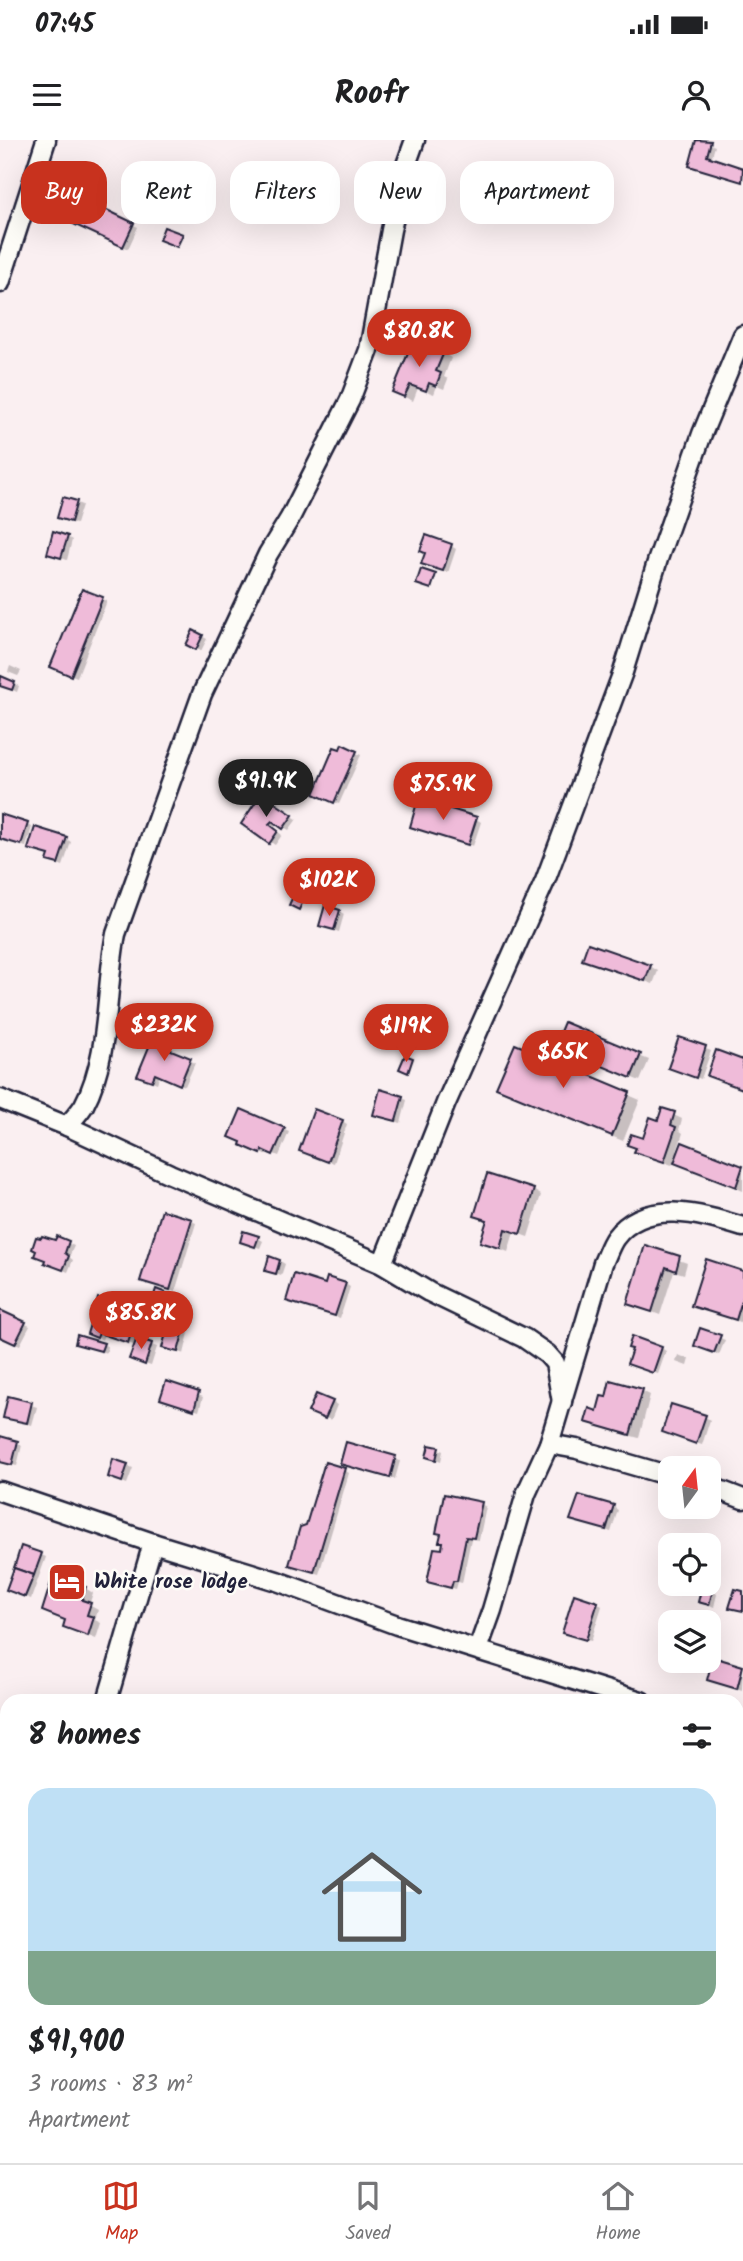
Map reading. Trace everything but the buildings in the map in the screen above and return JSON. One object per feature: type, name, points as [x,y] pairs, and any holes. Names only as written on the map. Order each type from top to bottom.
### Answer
[{"type":"street","points":[[0,283],[46,140]]},
{"type":"street","points":[[67,1126],[84,1105],[96,1071],[105,1026],[110,965],[116,934],[202,694],[268,554],[290,518],[350,400],[369,350],[405,165],[415,140]]},
{"type":"street","points":[[382,1264],[446,1103],[545,881],[623,672],[657,559],[702,434],[743,335]]},
{"type":"street","points":[[0,1099],[382,1264],[429,1292],[524,1338],[555,1363],[562,1402]]},
{"type":"street","points":[[478,1649],[526,1494],[549,1444],[603,1263],[615,1238],[632,1222],[652,1214],[670,1212],[711,1218],[743,1227]]},
{"type":"street","points":[[549,1444],[577,1449],[658,1473]]},
{"type":"street","points":[[0,1491],[153,1543],[277,1581],[397,1625],[619,1694]]},
{"type":"street","points":[[721,1491],[743,1499]]},
{"type":"street","points":[[109,1694],[153,1543]]},
{"type":"place","name":"White rose lodge","points":[[67,1582]]}]
